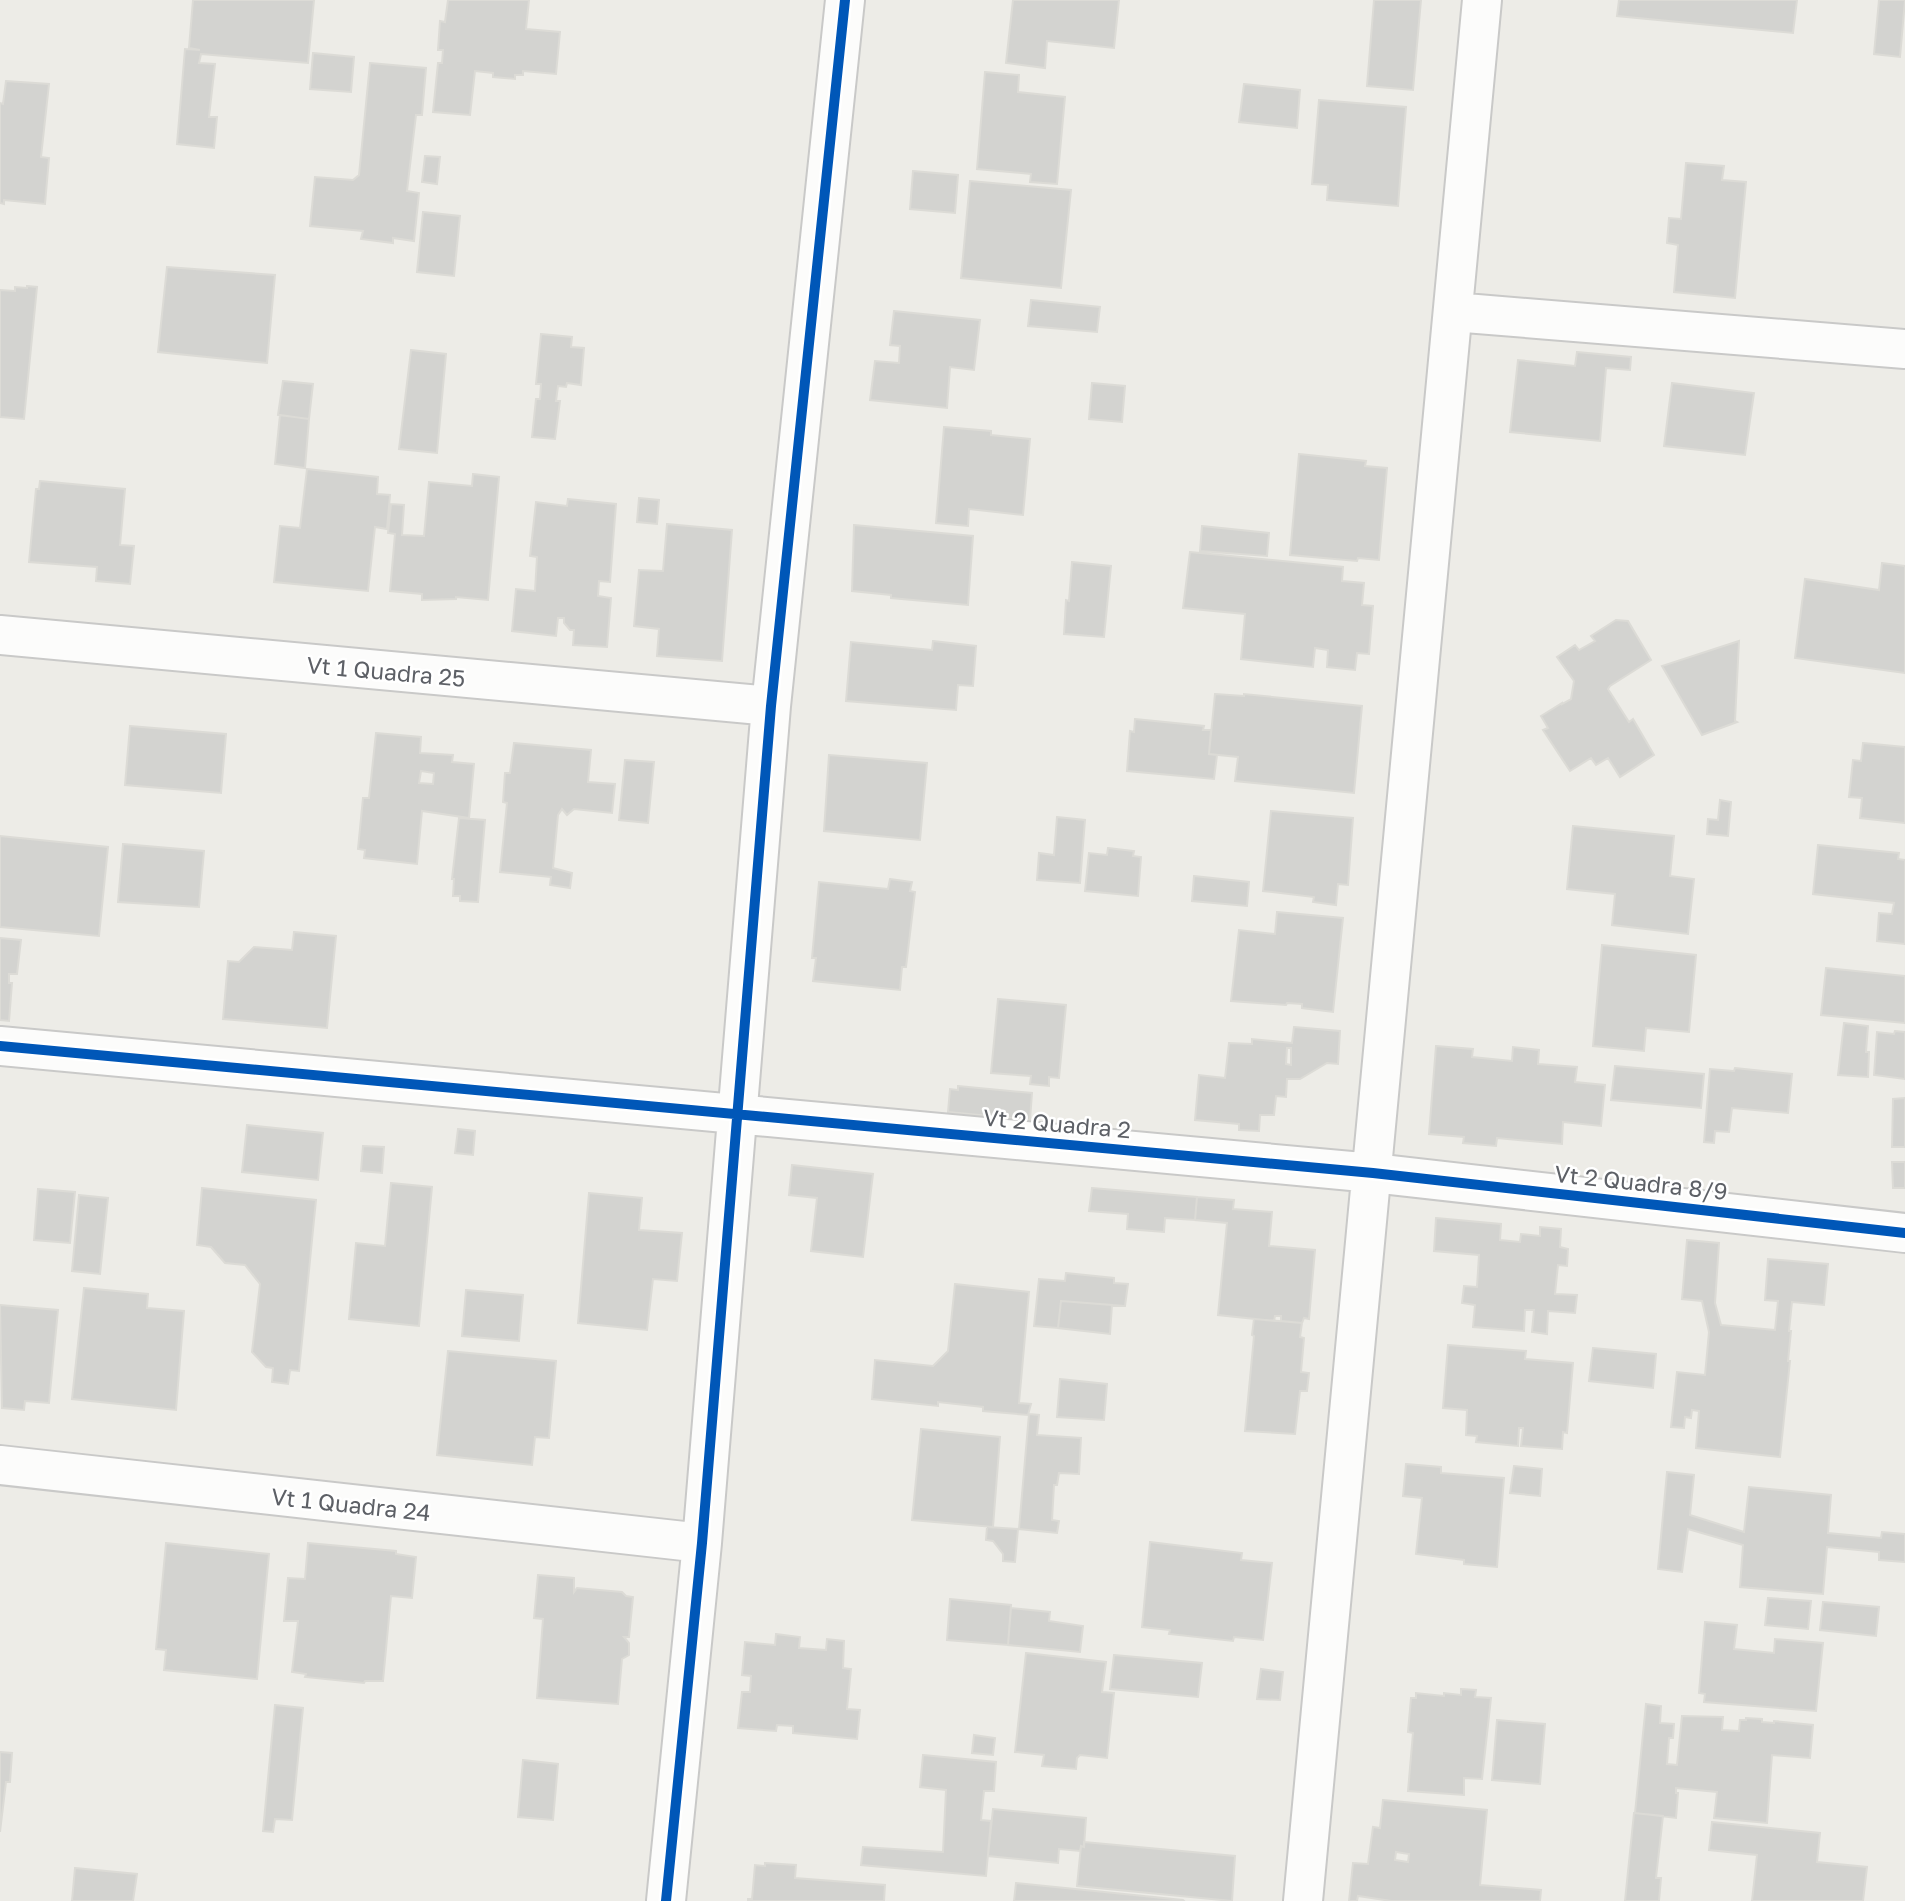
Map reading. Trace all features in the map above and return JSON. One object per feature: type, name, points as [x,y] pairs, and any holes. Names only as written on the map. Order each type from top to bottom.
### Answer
[{"type":"street","points":[[666,1901],[702,1544],[771,706],[845,0]]},
{"type":"street","points":[[1303,1901],[1482,0]]},
{"type":"street","points":[[1453,312],[1905,348]]},
{"type":"street","name":"Vt 1 Quadra 25","points":[[0,635],[771,706]]},
{"type":"street","name":"Vt 2 Quadra 2","points":[[0,1046],[1373,1173]]},
{"type":"street","name":"Vt 2 Quadra 8/9","points":[[1373,1173],[1905,1233]]},
{"type":"street","name":"Vt 1 Quadra 24","points":[[0,1465],[702,1544]]},
{"type":"building","points":[[193,0],[314,0],[308,63],[201,54],[199,63],[215,64],[209,117],[217,117],[214,148],[177,144],[185,49],[200,50],[189,48]]},
{"type":"building","points":[[448,0],[529,0],[526,29],[560,32],[556,74],[523,71],[523,75],[515,75],[515,79],[493,77],[493,73],[475,71],[470,115],[433,112],[438,63],[442,63],[443,50],[438,50],[440,21],[445,22]]},
{"type":"building","points":[[1013,0],[1119,0],[1114,48],[1047,41],[1045,68],[1006,63]]},
{"type":"building","points":[[1374,0],[1421,0],[1413,90],[1367,86]]},
{"type":"building","points":[[1619,0],[1797,0],[1793,33],[1617,16]]},
{"type":"building","points":[[1879,0],[1905,0],[1900,57],[1874,54]]},
{"type":"building","points":[[313,53],[354,57],[351,92],[310,89]]},
{"type":"building","points":[[370,63],[426,68],[422,115],[416,115],[407,191],[419,193],[414,241],[393,238],[393,243],[361,239],[363,231],[310,226],[315,177],[353,180],[359,175]]},
{"type":"building","points":[[985,72],[1019,75],[1018,92],[1065,97],[1057,184],[1030,182],[1031,174],[977,169]]},
{"type":"building","points":[[6,81],[49,84],[41,157],[49,158],[45,204],[4,200],[4,204],[0,203],[0,103],[3,104]]},
{"type":"building","points":[[1244,84],[1300,90],[1297,128],[1239,122]]},
{"type":"building","points":[[1319,100],[1406,107],[1398,206],[1327,200],[1328,185],[1312,184]]},
{"type":"building","points":[[425,156],[440,157],[437,184],[422,182]]},
{"type":"building","points":[[1686,163],[1724,166],[1722,180],[1746,182],[1735,298],[1674,292],[1678,245],[1667,243],[1669,218],[1681,219]]},
{"type":"building","points":[[913,171],[958,175],[955,213],[910,209]]},
{"type":"building","points":[[970,181],[1071,190],[1061,288],[961,278]]},
{"type":"building","points":[[423,212],[460,216],[454,276],[417,272]]},
{"type":"building","points":[[167,267],[275,275],[267,363],[158,352]]},
{"type":"building","points":[[15,287],[37,287],[24,419],[0,417],[0,290],[15,291]]},
{"type":"building","points":[[1031,300],[1100,307],[1097,332],[1028,326]]},
{"type":"building","points":[[894,311],[980,320],[974,370],[950,367],[947,408],[870,400],[875,361],[899,363],[900,346],[890,345]]},
{"type":"building","points":[[541,334],[572,337],[571,347],[584,348],[581,385],[567,383],[566,387],[558,386],[556,401],[560,401],[555,439],[532,437],[536,399],[540,399],[541,384],[536,384]]},
{"type":"building","points":[[411,350],[446,354],[437,453],[399,449]]},
{"type":"building","points":[[1577,352],[1631,357],[1630,370],[1606,368],[1600,441],[1510,432],[1518,360],[1575,366]]},
{"type":"building","points":[[283,381],[313,384],[309,419],[278,415]]},
{"type":"building","points":[[1092,383],[1125,386],[1122,422],[1089,419]]},
{"type":"building","points":[[1672,383],[1754,393],[1745,455],[1664,446]]},
{"type":"building","points":[[280,415],[309,419],[305,468],[275,464]]},
{"type":"building","points":[[944,427],[991,431],[991,435],[1030,439],[1023,515],[969,509],[968,526],[936,523]]},
{"type":"building","points":[[1299,454],[1366,461],[1365,466],[1387,468],[1379,560],[1358,558],[1357,561],[1290,555]]},
{"type":"building","points":[[307,469],[378,477],[377,494],[390,495],[387,529],[375,527],[368,591],[274,582],[280,526],[300,528]]},
{"type":"building","points":[[473,474],[499,477],[488,600],[456,597],[422,600],[422,594],[390,591],[395,534],[388,533],[391,504],[404,505],[402,535],[424,536],[429,482],[472,486]]},
{"type":"building","points":[[40,481],[125,489],[120,545],[134,546],[130,584],[96,581],[97,567],[29,562],[36,489],[39,489]]},
{"type":"building","points":[[639,498],[659,500],[657,524],[637,522]]},
{"type":"building","points":[[568,499],[616,504],[610,582],[599,581],[598,596],[611,598],[607,647],[573,645],[574,630],[570,630],[564,623],[564,618],[558,618],[556,636],[512,631],[516,589],[535,591],[537,557],[530,556],[536,502],[567,506]]},
{"type":"building","points":[[667,524],[732,530],[722,661],[657,656],[659,629],[634,626],[639,570],[663,571]]},
{"type":"building","points":[[854,525],[973,536],[968,605],[891,598],[891,595],[852,591]]},
{"type":"building","points":[[1202,526],[1269,533],[1267,556],[1200,551]]},
{"type":"building","points":[[1190,552],[1343,567],[1342,581],[1364,583],[1362,605],[1373,606],[1369,654],[1357,653],[1355,670],[1327,667],[1328,650],[1315,648],[1313,667],[1241,659],[1245,614],[1183,608]]},
{"type":"building","points":[[1072,562],[1111,566],[1104,637],[1064,634]]},
{"type":"building","points":[[1882,563],[1905,566],[1905,673],[1795,658],[1805,579],[1879,590]]},
{"type":"building","points":[[1616,620],[1628,621],[1651,660],[1608,689],[1629,722],[1633,719],[1654,755],[1620,777],[1608,758],[1596,765],[1591,758],[1570,771],[1543,730],[1548,728],[1541,716],[1571,699],[1574,681],[1557,657],[1575,645],[1579,650],[1595,641],[1591,636]]},
{"type":"building","points":[[933,641],[976,646],[973,686],[958,685],[956,710],[846,701],[851,642],[932,650]]},
{"type":"building","points":[[1739,641],[1737,722],[1702,735],[1662,666]]},
{"type":"building","points":[[1215,694],[1244,694],[1362,706],[1354,793],[1235,781],[1238,757],[1209,754]]},
{"type":"building","points":[[1135,719],[1204,726],[1203,730],[1211,730],[1209,754],[1217,755],[1214,779],[1127,771],[1130,731],[1134,732]]},
{"type":"building","points":[[130,726],[226,734],[221,793],[125,785]]},
{"type":"building","points":[[376,733],[421,737],[420,753],[453,755],[452,762],[474,764],[469,818],[422,811],[417,864],[364,858],[365,850],[358,849],[363,798],[369,798]],"holes":[[[421,771],[434,773],[433,784],[419,783]]]},
{"type":"building","points":[[514,743],[591,750],[588,782],[615,784],[612,813],[574,809],[567,815],[562,809],[558,815],[553,868],[572,873],[570,888],[550,885],[551,877],[500,872],[507,803],[503,802],[505,773],[510,773]]},
{"type":"building","points":[[1863,743],[1905,747],[1905,823],[1860,818],[1862,798],[1849,797],[1853,760],[1861,761]]},
{"type":"building","points":[[829,755],[927,763],[920,840],[824,831]]},
{"type":"building","points":[[625,760],[654,762],[648,823],[619,820]]},
{"type":"building","points":[[1720,800],[1731,802],[1728,836],[1707,834],[1708,819],[1718,820]]},
{"type":"building","points":[[1271,811],[1353,818],[1348,885],[1338,884],[1336,905],[1313,902],[1314,897],[1263,891]]},
{"type":"building","points":[[1057,817],[1085,820],[1080,883],[1037,880],[1039,853],[1054,855]]},
{"type":"building","points":[[459,818],[485,820],[478,902],[460,901],[460,896],[453,896],[452,879]]},
{"type":"building","points":[[1573,826],[1674,836],[1670,876],[1694,879],[1688,934],[1612,925],[1615,894],[1567,889]]},
{"type":"building","points":[[0,836],[108,847],[99,936],[0,927]]},
{"type":"building","points":[[123,844],[204,851],[199,907],[118,902]]},
{"type":"building","points":[[1818,845],[1899,853],[1898,859],[1905,860],[1905,944],[1877,941],[1879,913],[1892,914],[1894,903],[1813,894]]},
{"type":"building","points":[[1108,848],[1134,851],[1133,856],[1141,857],[1138,896],[1085,891],[1089,853],[1107,855]]},
{"type":"building","points":[[1194,876],[1249,882],[1247,906],[1192,901]]},
{"type":"building","points":[[890,879],[912,882],[910,891],[915,892],[906,967],[902,967],[900,990],[813,981],[816,958],[812,958],[819,882],[888,889]]},
{"type":"building","points":[[1277,912],[1343,918],[1333,1012],[1302,1008],[1302,1004],[1231,1001],[1239,930],[1275,934]]},
{"type":"building","points":[[294,932],[336,936],[327,1028],[223,1019],[228,961],[239,962],[254,947],[292,950]]},
{"type":"building","points":[[0,938],[21,940],[17,974],[9,974],[9,983],[12,983],[9,1021],[0,1020]]},
{"type":"building","points":[[1602,945],[1696,955],[1689,1032],[1646,1028],[1644,1051],[1593,1046]]},
{"type":"building","points":[[1826,968],[1905,976],[1905,1023],[1821,1015]]},
{"type":"building","points":[[998,999],[1066,1005],[1059,1078],[1049,1077],[1049,1086],[1030,1084],[1031,1076],[991,1073]]},
{"type":"building","points":[[1844,1023],[1868,1026],[1868,1077],[1838,1075]]},
{"type":"building","points":[[1294,1027],[1340,1031],[1338,1064],[1327,1063],[1300,1079],[1287,1079],[1286,1097],[1276,1096],[1274,1115],[1260,1115],[1259,1131],[1239,1130],[1239,1124],[1195,1120],[1199,1075],[1225,1078],[1229,1043],[1252,1044],[1252,1039],[1292,1043]],"holes":[[[1287,1048],[1291,1048],[1291,1065],[1286,1064]]]},
{"type":"building","points":[[1895,1031],[1905,1032],[1905,1079],[1874,1075],[1877,1032],[1894,1034]]},
{"type":"building","points":[[1436,1046],[1473,1049],[1472,1057],[1512,1061],[1513,1047],[1539,1050],[1538,1064],[1577,1067],[1575,1082],[1605,1085],[1601,1126],[1563,1122],[1562,1144],[1497,1138],[1496,1146],[1463,1143],[1464,1137],[1429,1134]]},
{"type":"building","points":[[1615,1066],[1704,1074],[1701,1108],[1611,1100]]},
{"type":"building","points":[[1735,1068],[1792,1074],[1788,1113],[1732,1108],[1729,1132],[1715,1131],[1714,1143],[1704,1142],[1710,1069],[1734,1071]]},
{"type":"building","points":[[958,1086],[1032,1093],[1030,1120],[948,1112],[950,1089],[958,1090]]},
{"type":"building","points":[[1905,1098],[1905,1147],[1892,1147],[1893,1099]]},
{"type":"building","points":[[247,1125],[323,1133],[318,1180],[242,1172]]},
{"type":"building","points":[[458,1129],[475,1131],[473,1155],[455,1153]]},
{"type":"building","points":[[363,1146],[384,1147],[382,1173],[361,1171]]},
{"type":"building","points":[[1892,1162],[1905,1162],[1905,1188],[1893,1188]]},
{"type":"building","points":[[792,1165],[873,1174],[863,1257],[811,1251],[817,1198],[789,1195]]},
{"type":"building","points":[[391,1183],[432,1187],[419,1326],[349,1319],[356,1243],[385,1246]]},
{"type":"building","points":[[202,1188],[316,1200],[299,1371],[290,1370],[288,1384],[272,1382],[273,1368],[266,1367],[252,1352],[260,1284],[245,1265],[225,1263],[211,1247],[197,1245]]},
{"type":"building","points":[[1092,1188],[1197,1197],[1195,1220],[1165,1218],[1164,1232],[1127,1229],[1128,1214],[1089,1211]]},
{"type":"building","points":[[38,1189],[75,1192],[70,1243],[34,1240]]},
{"type":"building","points":[[589,1193],[642,1198],[639,1230],[682,1233],[677,1281],[653,1279],[647,1330],[578,1323]]},
{"type":"building","points":[[79,1195],[108,1198],[100,1274],[72,1271]]},
{"type":"building","points":[[1197,1197],[1234,1200],[1233,1209],[1272,1212],[1269,1246],[1315,1250],[1309,1319],[1304,1318],[1302,1323],[1281,1321],[1281,1316],[1275,1316],[1274,1321],[1218,1315],[1227,1223],[1195,1220]]},
{"type":"building","points":[[1436,1218],[1501,1224],[1500,1240],[1520,1242],[1521,1234],[1540,1236],[1540,1227],[1561,1229],[1560,1247],[1568,1249],[1567,1266],[1558,1265],[1555,1294],[1577,1295],[1575,1313],[1548,1311],[1547,1334],[1532,1332],[1534,1310],[1525,1310],[1524,1331],[1473,1327],[1475,1305],[1462,1303],[1464,1286],[1477,1287],[1479,1255],[1434,1251]]},
{"type":"building","points":[[1687,1240],[1719,1243],[1715,1303],[1721,1325],[1775,1330],[1778,1301],[1765,1300],[1768,1259],[1828,1264],[1824,1305],[1792,1302],[1790,1361],[1780,1457],[1696,1448],[1699,1411],[1692,1410],[1691,1418],[1685,1417],[1684,1428],[1671,1427],[1677,1372],[1705,1375],[1709,1332],[1702,1301],[1682,1299]]},
{"type":"building","points":[[1066,1273],[1114,1278],[1114,1283],[1128,1284],[1125,1306],[1061,1301],[1058,1328],[1034,1326],[1039,1279],[1065,1281]]},
{"type":"building","points":[[955,1284],[1029,1292],[1019,1403],[1031,1404],[1028,1415],[983,1411],[983,1407],[938,1402],[938,1406],[872,1399],[875,1360],[933,1366],[948,1351]]},
{"type":"building","points":[[84,1288],[148,1294],[147,1308],[184,1311],[176,1410],[72,1399]]},
{"type":"building","points":[[466,1290],[523,1295],[519,1341],[462,1336]]},
{"type":"building","points":[[1061,1301],[1112,1305],[1110,1334],[1058,1328]]},
{"type":"building","points":[[0,1305],[58,1310],[49,1403],[25,1401],[24,1410],[2,1408]]},
{"type":"building","points":[[1254,1319],[1302,1323],[1300,1337],[1304,1338],[1301,1372],[1309,1373],[1307,1391],[1300,1391],[1295,1434],[1245,1431]]},
{"type":"building","points":[[1448,1345],[1526,1351],[1525,1359],[1573,1363],[1567,1433],[1563,1432],[1562,1449],[1521,1446],[1523,1428],[1519,1428],[1518,1446],[1476,1442],[1477,1436],[1466,1435],[1467,1410],[1443,1408]]},
{"type":"building","points":[[1593,1348],[1656,1354],[1653,1388],[1589,1381]]},
{"type":"building","points":[[448,1351],[556,1361],[549,1438],[535,1437],[532,1465],[437,1455]]},
{"type":"building","points":[[1060,1379],[1107,1384],[1104,1420],[1057,1417]]},
{"type":"building","points":[[1029,1414],[1039,1415],[1037,1435],[1081,1438],[1079,1474],[1059,1473],[1057,1485],[1054,1485],[1052,1520],[1059,1521],[1057,1533],[1019,1529]]},
{"type":"building","points":[[921,1429],[1000,1437],[993,1527],[912,1520]]},
{"type":"building","points":[[1406,1464],[1441,1467],[1441,1473],[1504,1478],[1497,1567],[1464,1564],[1464,1560],[1416,1554],[1422,1498],[1403,1496]]},
{"type":"building","points":[[1514,1466],[1542,1469],[1540,1496],[1510,1493]]},
{"type":"building","points":[[1667,1472],[1694,1475],[1690,1515],[1744,1532],[1749,1487],[1831,1495],[1828,1533],[1881,1538],[1882,1532],[1905,1534],[1905,1562],[1879,1560],[1879,1552],[1827,1547],[1823,1594],[1740,1587],[1743,1545],[1688,1529],[1682,1572],[1658,1569]]},
{"type":"building","points":[[987,1527],[1018,1529],[1015,1562],[1003,1561],[1003,1554],[993,1541],[986,1540]]},
{"type":"building","points":[[1150,1542],[1242,1553],[1241,1560],[1272,1563],[1263,1640],[1234,1637],[1233,1641],[1169,1634],[1170,1630],[1142,1627]]},
{"type":"building","points":[[166,1543],[269,1554],[257,1679],[164,1670],[166,1650],[156,1649]]},
{"type":"building","points":[[308,1543],[396,1551],[396,1554],[416,1557],[412,1598],[391,1596],[383,1681],[364,1683],[305,1677],[306,1674],[292,1672],[298,1621],[284,1621],[288,1578],[305,1579]]},
{"type":"building","points":[[538,1575],[574,1578],[574,1592],[577,1588],[622,1592],[633,1597],[629,1637],[624,1637],[629,1643],[629,1655],[622,1659],[618,1704],[537,1698],[543,1619],[534,1618]]},
{"type":"building","points":[[1768,1598],[1811,1601],[1808,1629],[1765,1625]]},
{"type":"building","points":[[950,1599],[1011,1605],[1008,1645],[947,1640]]},
{"type":"building","points":[[1823,1602],[1879,1607],[1876,1636],[1820,1630]]},
{"type":"building","points":[[1011,1608],[1050,1612],[1049,1621],[1083,1626],[1080,1652],[1008,1645]]},
{"type":"building","points":[[1705,1622],[1737,1625],[1734,1649],[1774,1653],[1775,1639],[1823,1643],[1816,1711],[1704,1702],[1705,1694],[1699,1693]]},
{"type":"building","points":[[776,1634],[800,1637],[799,1648],[826,1650],[827,1639],[844,1641],[843,1668],[851,1669],[847,1709],[860,1710],[857,1739],[793,1733],[793,1726],[777,1725],[776,1731],[738,1728],[742,1692],[750,1692],[751,1676],[742,1675],[745,1642],[775,1645]]},
{"type":"building","points":[[1026,1653],[1106,1662],[1102,1692],[1114,1693],[1107,1758],[1080,1755],[1076,1769],[1042,1766],[1044,1755],[1015,1752]]},
{"type":"building","points":[[1114,1655],[1202,1663],[1198,1697],[1110,1689]]},
{"type":"building","points":[[1261,1669],[1283,1672],[1280,1700],[1257,1699]]},
{"type":"building","points":[[1461,1689],[1476,1690],[1475,1697],[1491,1698],[1482,1779],[1464,1778],[1464,1795],[1408,1791],[1413,1733],[1408,1732],[1411,1698],[1416,1698],[1416,1693],[1461,1695]]},
{"type":"building","points":[[1646,1704],[1661,1706],[1660,1723],[1674,1724],[1673,1738],[1669,1738],[1667,1764],[1677,1765],[1682,1716],[1723,1717],[1722,1730],[1739,1731],[1740,1720],[1746,1718],[1762,1719],[1762,1722],[1813,1725],[1810,1758],[1772,1755],[1767,1823],[1714,1818],[1717,1792],[1676,1788],[1676,1818],[1635,1813]]},
{"type":"building","points":[[275,1705],[303,1708],[292,1820],[275,1819],[273,1832],[263,1831]]},
{"type":"building","points":[[1497,1720],[1545,1724],[1540,1784],[1492,1780]]},
{"type":"building","points":[[974,1735],[995,1738],[993,1755],[972,1753]]},
{"type":"building","points":[[0,1752],[12,1753],[10,1782],[6,1782],[0,1832]]},
{"type":"building","points":[[923,1755],[996,1762],[994,1791],[984,1791],[981,1820],[991,1821],[986,1876],[861,1865],[863,1847],[943,1852],[946,1790],[920,1787]]},
{"type":"building","points":[[523,1760],[558,1764],[553,1820],[518,1817]]},
{"type":"building","points":[[1383,1800],[1487,1810],[1480,1885],[1541,1890],[1540,1901],[1391,1901],[1358,1896],[1357,1901],[1349,1901],[1353,1863],[1368,1864],[1373,1827],[1380,1828]],"holes":[[[1396,1852],[1409,1854],[1408,1862],[1395,1860]]]},
{"type":"building","points":[[993,1809],[1086,1818],[1084,1847],[1081,1846],[1080,1851],[1059,1849],[1058,1863],[988,1856]]},
{"type":"building","points":[[1634,1813],[1663,1816],[1656,1878],[1661,1878],[1659,1901],[1625,1901]]},
{"type":"building","points":[[1712,1822],[1820,1833],[1817,1862],[1867,1867],[1863,1901],[1752,1901],[1757,1855],[1709,1850]]},
{"type":"building","points":[[1084,1842],[1235,1856],[1232,1901],[1077,1886],[1081,1846],[1084,1847]]},
{"type":"building","points":[[765,1863],[796,1865],[795,1878],[885,1885],[884,1901],[748,1901],[752,1899],[755,1865],[765,1866]]},
{"type":"building","points":[[75,1868],[137,1874],[133,1901],[72,1901]]},
{"type":"building","points":[[1016,1883],[1183,1900],[1184,1901],[1014,1901]]},
{"type":"cycle path","points":[[666,1901],[702,1543],[771,706],[845,0]]},
{"type":"cycle path","points":[[0,1046],[1373,1173],[1905,1233]]}]
